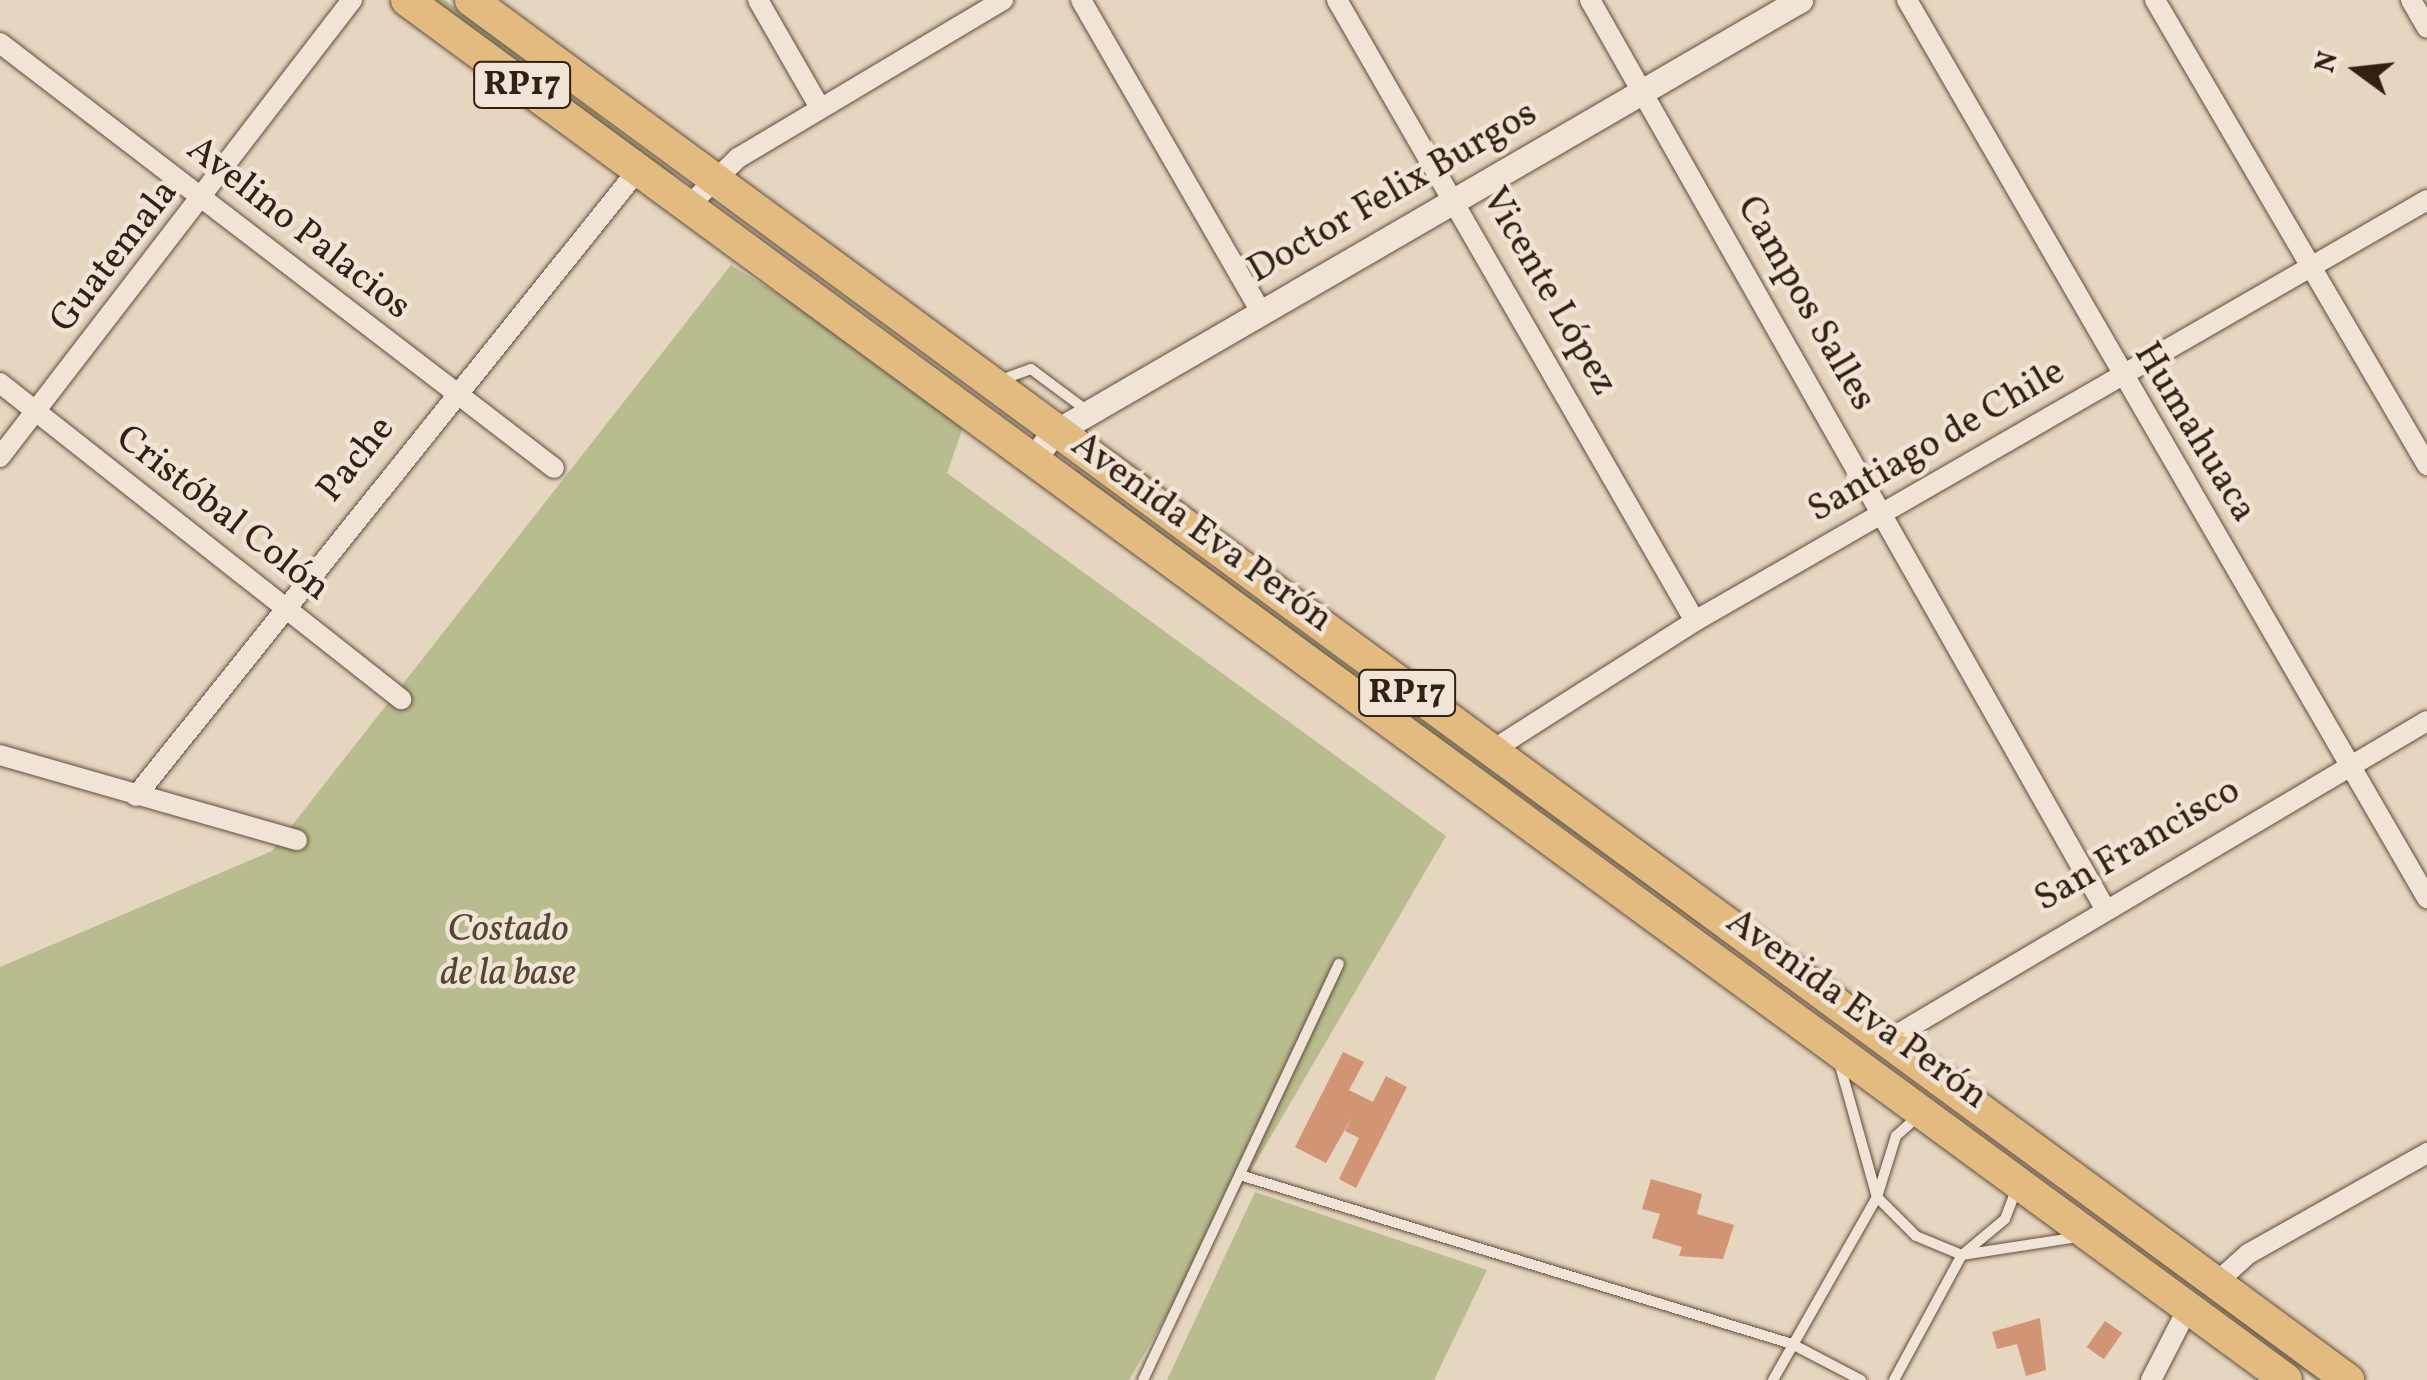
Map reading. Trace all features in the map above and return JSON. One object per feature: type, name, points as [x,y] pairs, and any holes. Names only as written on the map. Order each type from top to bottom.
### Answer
[{"type":"main road","name":"Avenida Eva Perón","points":[[406,0],[686,208],[1488,753],[2019,1135],[2348,1380]]},
{"type":"main road","name":"Avenida Eva Perón","points":[[471,0],[988,386],[1042,448],[2286,1380]]},
{"type":"street","name":"Guatemala","points":[[0,457],[205,200],[352,0]]},
{"type":"street","points":[[758,0],[819,106]]},
{"type":"street","points":[[686,208],[714,180],[819,106],[1003,0]]},
{"type":"street","points":[[1081,0],[1262,312]]},
{"type":"street","name":"Vicente López","points":[[1337,0],[1696,621]]},
{"type":"street","name":"Campos Salles","points":[[1590,0],[2104,905]]},
{"type":"street","name":"Doctor Felix Burgos","points":[[1042,448],[1090,413],[1800,0]]},
{"type":"street","name":"Humahuaca","points":[[1907,0],[2119,377],[2427,898]]},
{"type":"street","points":[[2155,0],[2427,464]]},
{"type":"street","points":[[2411,0],[2427,28]]},
{"type":"street","name":"Avelino Palacios","points":[[0,43],[454,396],[554,468]]},
{"type":"street","name":"Pache","points":[[136,796],[637,171]]},
{"type":"street","name":"Santiago de Chile","points":[[1488,753],[1696,621],[2427,200]]},
{"type":"street","name":"Cristóbal Colón","points":[[0,383],[401,699]]},
{"type":"street","name":"San Francisco","points":[[1888,1040],[2104,905],[2427,721]]},
{"type":"street","points":[[0,755],[297,840]]},
{"type":"street","points":[[2216,1283],[2248,1254],[2427,1153]]},
{"type":"street","points":[[2151,1380],[2188,1308]]},
{"type":"lane","points":[[988,386],[1031,370],[1090,413]]},
{"type":"lane","points":[[1143,1380],[1243,1176],[1339,964]]},
{"type":"lane","points":[[1833,1042],[1877,1198],[1916,1236],[1962,1255],[2091,1236]]},
{"type":"lane","points":[[1773,1380],[1877,1198],[1896,1136],[1928,1112],[1991,1115]]},
{"type":"lane","points":[[1894,1380],[1962,1255],[2006,1219],[2018,1181],[2019,1135]]},
{"type":"lane","points":[[1243,1176],[1792,1344],[1861,1380]]},
{"type":"green space","points":[[434,0],[445,0],[674,173],[669,179]]},
{"type":"green space","name":"Costado de la base","points":[[731,265],[968,413],[947,473],[1446,836],[1129,1380],[0,1380],[0,967],[272,851]]},
{"type":"green space","points":[[1075,468],[1936,1095],[1073,474]]},
{"type":"green space","points":[[2042,1174],[2325,1380],[2315,1380]]},
{"type":"green space","points":[[1255,1192],[1487,1270],[1434,1380],[1167,1380]]},
{"type":"building","points":[[1343,1052],[1364,1062],[1349,1090],[1373,1102],[1386,1076],[1407,1087],[1356,1188],[1339,1179],[1359,1138],[1345,1131],[1352,1117],[1326,1163],[1295,1147]]},
{"type":"building","points":[[1651,1179],[1702,1194],[1697,1214],[1734,1225],[1723,1259],[1679,1256],[1682,1247],[1652,1238],[1660,1214],[1642,1209]]},
{"type":"building","points":[[2040,1318],[2046,1370],[2026,1376],[2017,1344],[1997,1349],[1992,1332]]},
{"type":"building","points":[[2105,1321],[2122,1333],[2104,1359],[2087,1347]]}]
